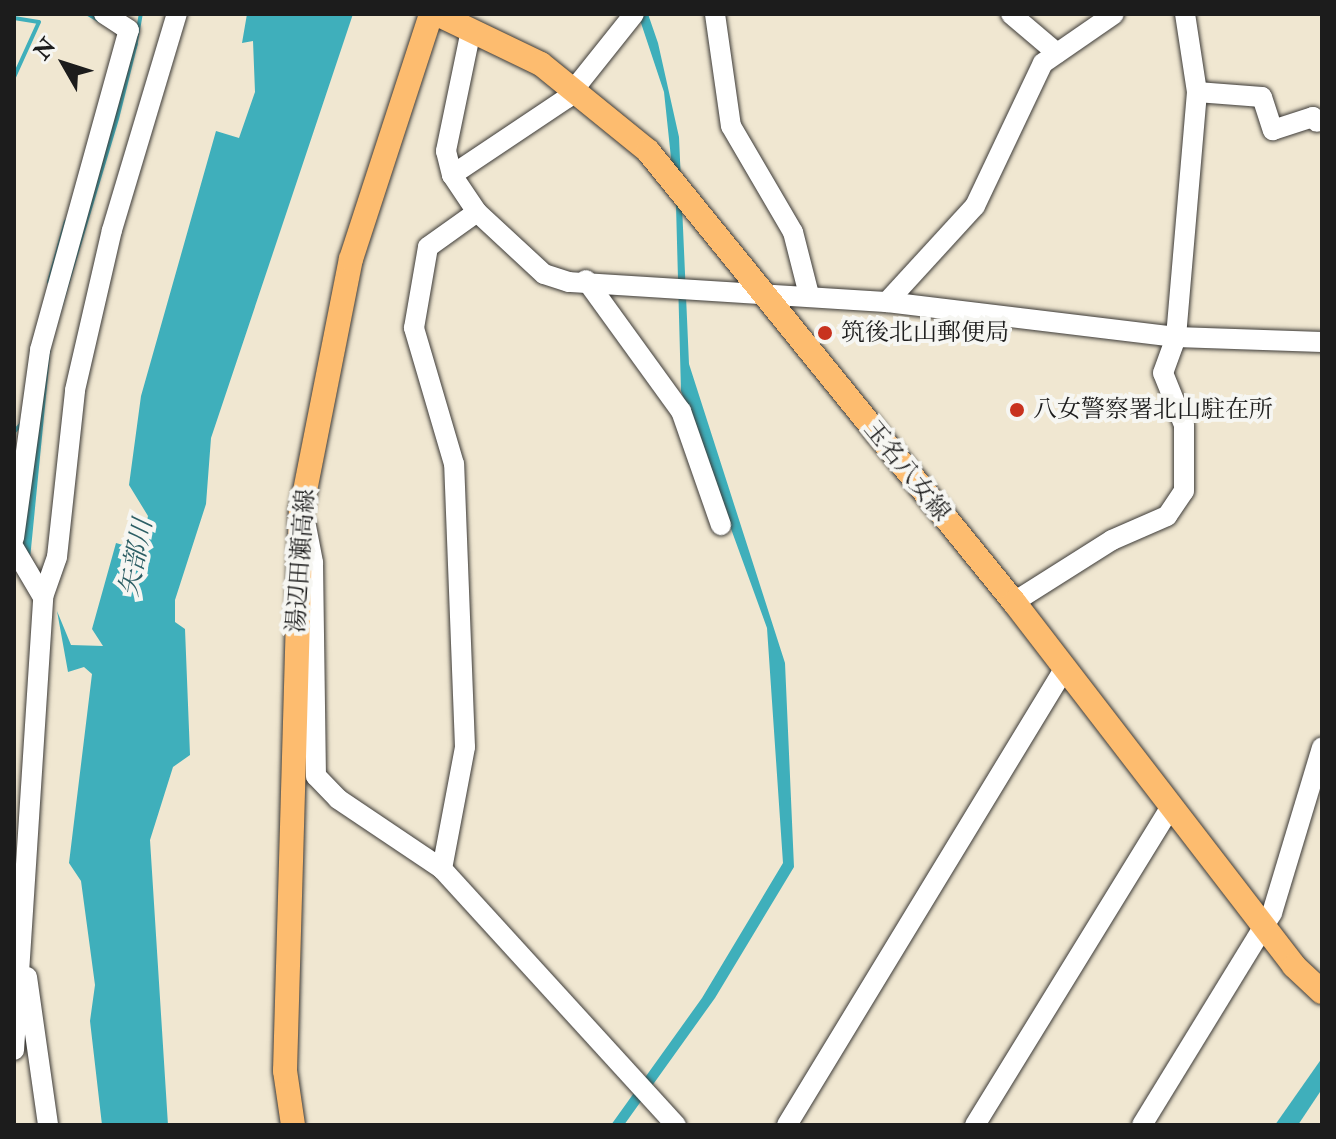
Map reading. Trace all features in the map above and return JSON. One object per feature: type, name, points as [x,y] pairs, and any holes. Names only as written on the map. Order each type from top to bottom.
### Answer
[{"type":"main road","name":"玉名八女線","points":[[434,14],[471,30],[575,88],[667,173],[756,289],[1014,602],[1063,671],[1263,926],[1322,992]]},
{"type":"main road","name":"湯辺田瀬高線","points":[[293,1125],[285,1071],[301,511],[351,259],[434,14]]},
{"type":"street","points":[[14,538],[20,436],[68,239],[129,30],[104,14]]},
{"type":"street","points":[[14,1050],[23,957],[43,597],[57,557],[67,443],[94,300],[177,14]]},
{"type":"street","points":[[452,175],[575,88],[633,14]]},
{"type":"street","points":[[715,14],[731,126],[793,232],[809,295]]},
{"type":"street","points":[[1011,14],[1057,53]]},
{"type":"street","points":[[887,302],[975,206],[1028,83],[1057,53],[1114,14]]},
{"type":"street","points":[[1014,602],[1179,503],[1184,425],[1163,373],[1176,337],[1197,92],[1185,14]]},
{"type":"street","points":[[471,30],[446,151],[452,175],[477,212],[544,274],[586,280],[684,288],[756,289],[887,302],[1176,337],[1322,342]]},
{"type":"street","points":[[1197,92],[1262,97],[1273,130],[1313,117],[1317,122]]},
{"type":"street","points":[[442,869],[465,747],[454,464],[414,328],[428,247],[477,212]]},
{"type":"street","points":[[586,280],[681,411],[721,525]]},
{"type":"street","points":[[301,511],[313,563],[316,776],[338,799],[442,869],[676,1125]]},
{"type":"street","points":[[14,548],[43,597]]},
{"type":"street","points":[[787,1125],[1063,671]]},
{"type":"street","points":[[1142,1125],[1263,926],[1322,747]]},
{"type":"street","points":[[975,1125],[1171,806]]},
{"type":"street","points":[[23,957],[48,1125]]},
{"type":"water","name":"矢部川","points":[[247,14],[353,14],[211,438],[206,504],[175,600],[175,622],[185,629],[190,755],[173,767],[150,840],[168,1125],[102,1125],[90,1021],[95,985],[81,881],[69,863],[92,674],[84,667],[68,672],[57,611],[71,645],[103,646],[92,629],[116,543],[140,550],[148,516],[129,485],[141,396],[216,131],[239,138],[255,92],[253,41],[242,43]]},
{"type":"water","points":[[638,14],[648,14],[658,43],[679,137],[689,364],[785,663],[794,867],[715,998],[624,1125],[611,1125],[702,998],[783,863],[767,628],[681,391],[676,205],[664,92]]},
{"type":"water","points":[[135,42],[138,43],[119,119],[51,345],[30,559],[21,550],[49,343]]},
{"type":"water","points":[[1322,1058],[1322,1089],[1298,1125],[1275,1125]]},
{"type":"waterway","points":[[88,14],[100,21]]},
{"type":"waterway","points":[[135,47],[141,14]]},
{"type":"waterway","points":[[14,18],[39,22],[14,77]]},
{"type":"waterway","points":[[49,282],[66,221]]},
{"type":"waterway","points":[[14,432],[21,424]]},
{"type":"place","name":"筑後北山郵便局","points":[[825,333]]},
{"type":"place","name":"八女警察署北山駐在所","points":[[1017,410]]}]
